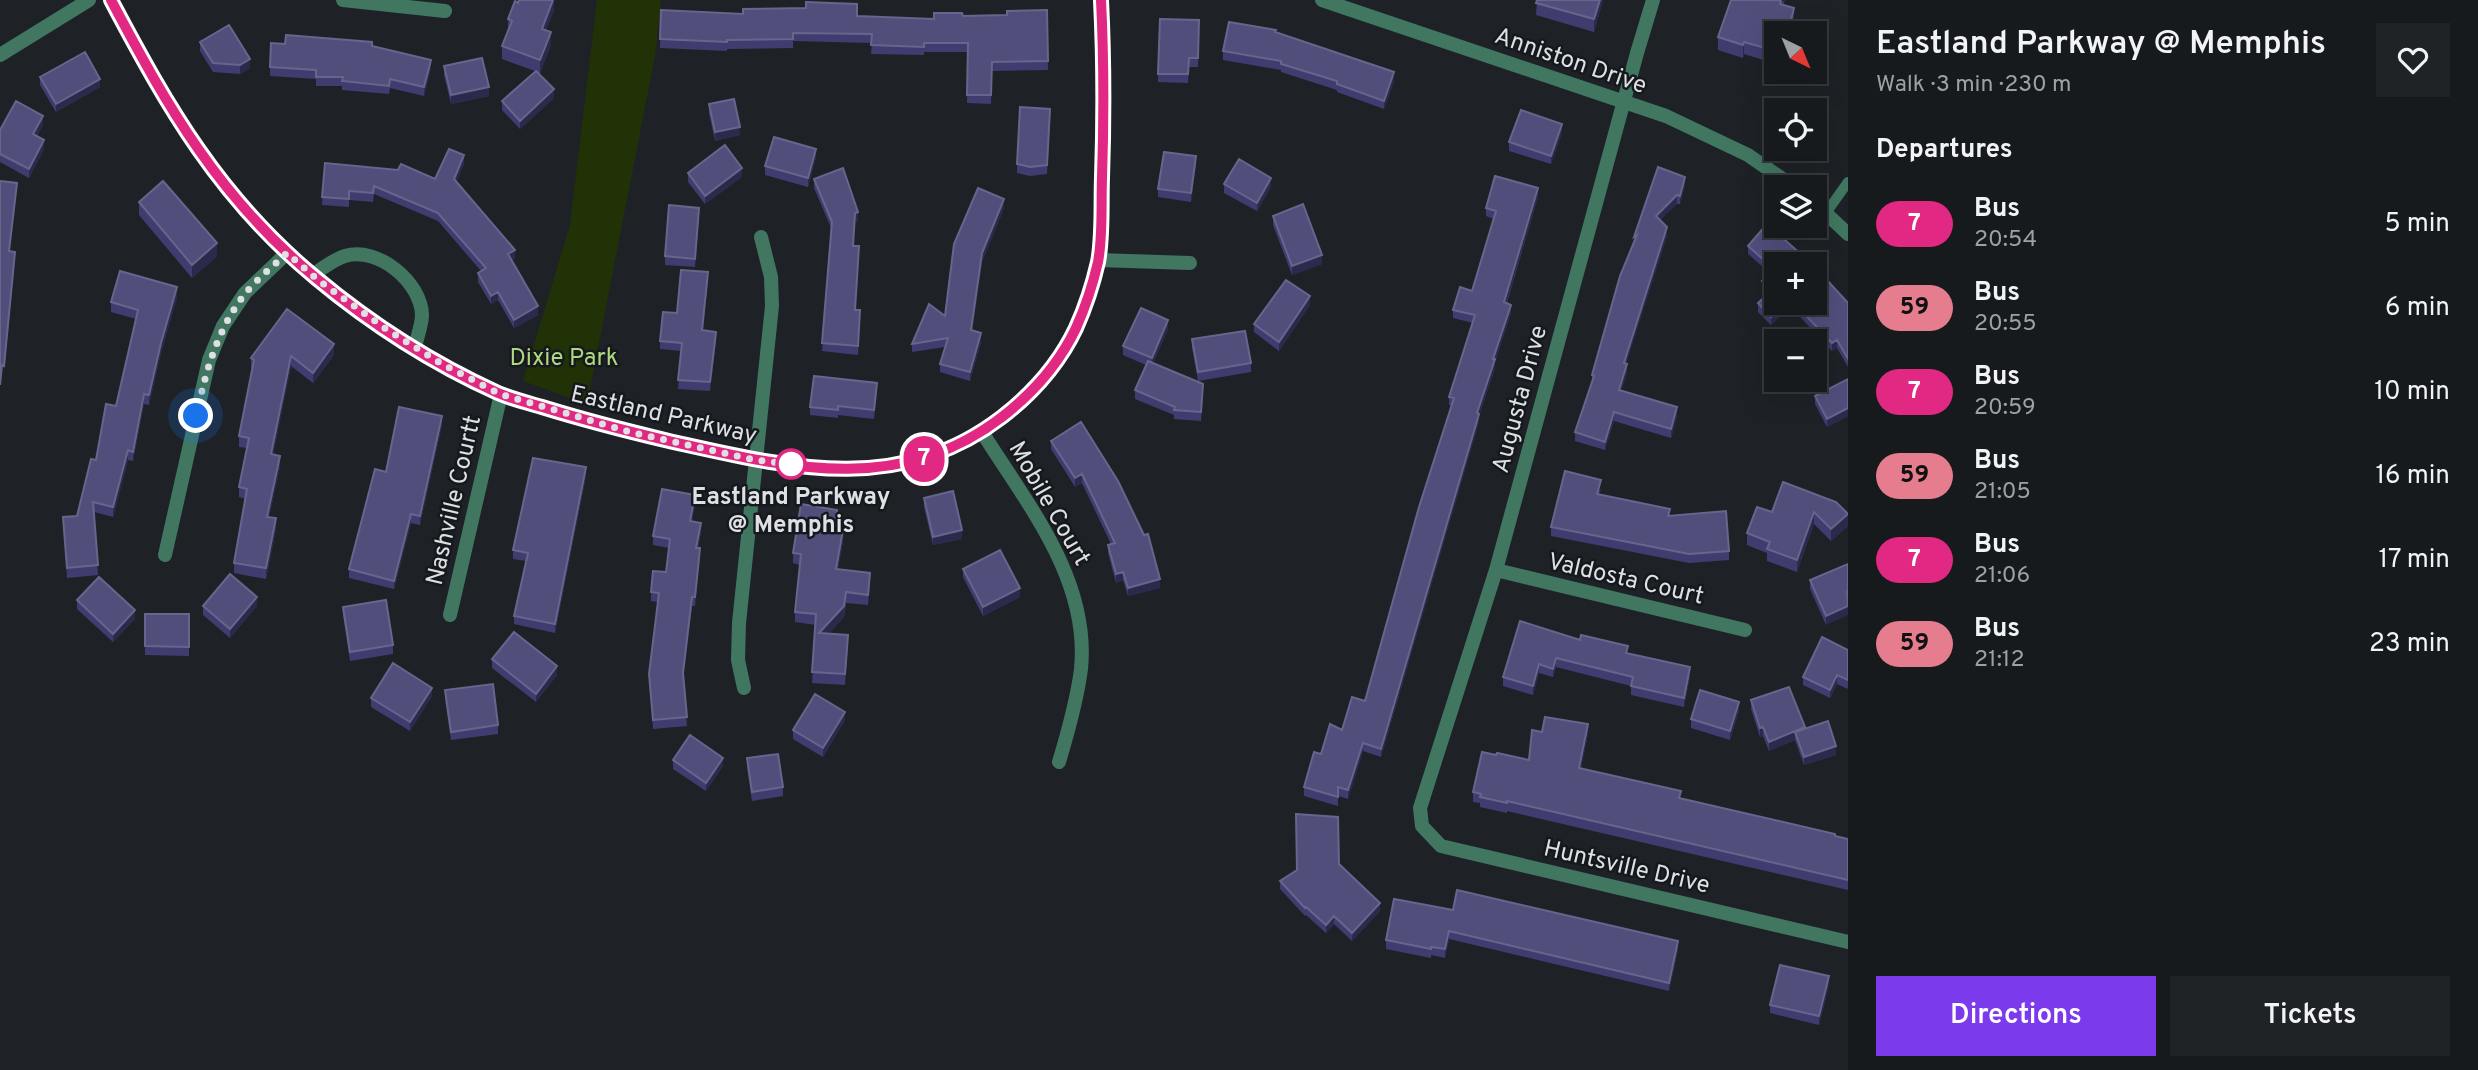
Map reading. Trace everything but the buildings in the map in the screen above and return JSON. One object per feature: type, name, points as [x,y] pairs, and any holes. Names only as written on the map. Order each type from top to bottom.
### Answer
[{"type":"street","points":[[0,55],[89,0]]},
{"type":"street","name":"Eastland Parkway","points":[[111,0],[147,69],[189,139],[231,195],[312,275],[386,329],[500,394],[630,432],[755,460],[842,469],[890,467],[923,459],[982,432],[1016,407],[1059,359],[1076,328],[1098,260],[1105,102],[1101,0]]},
{"type":"street","points":[[343,0],[445,11]]},
{"type":"street","name":"Anniston Drive","points":[[1322,0],[1623,101],[1708,134],[1748,155],[1777,175]]},
{"type":"street","name":"Augusta Drive","points":[[1420,808],[1496,570],[1623,101],[1653,0]]},
{"type":"street","points":[[1827,214],[1848,234]]},
{"type":"street","points":[[744,688],[738,660],[738,623],[772,306],[771,277],[761,237]]},
{"type":"street","points":[[165,555],[209,360],[223,326],[245,293],[287,253]]},
{"type":"street","points":[[312,275],[344,256],[362,254],[388,262],[413,289],[422,314],[415,347]]},
{"type":"street","points":[[1098,260],[1190,263]]},
{"type":"street","name":"Nashville Courtt","points":[[450,615],[500,394]]},
{"type":"street","name":"Mobile Court","points":[[982,432],[1053,545],[1072,586],[1080,628],[1081,667],[1074,707],[1059,762]]},
{"type":"street","name":"Valdosta Court","points":[[1496,570],[1745,630]]},
{"type":"street","name":"Huntsville Drive","points":[[1420,808],[1422,826],[1441,846],[1848,942]]},
{"type":"lane","points":[[1827,202],[1848,182]]},
{"type":"green space","name":"Dixie Park","points":[[597,0],[661,0],[655,56],[587,404],[523,381],[570,225]]},
{"type":"bus line","name":"7","points":[[111,0],[171,110],[231,195],[254,221],[312,275],[386,329],[442,364],[500,394],[567,415],[755,460],[853,470],[890,467],[923,459],[982,432],[1016,407],[1040,383],[1059,359],[1076,328],[1098,260],[1105,102],[1101,0]]},
{"type":"place","name":"Eastland Parkway @ Memphis","points":[[791,464]]},
{"type":"route","points":[[196,416],[209,360],[223,326],[245,293],[287,253],[318,280],[386,329],[442,364],[500,394],[630,432],[755,460],[791,464]]}]
